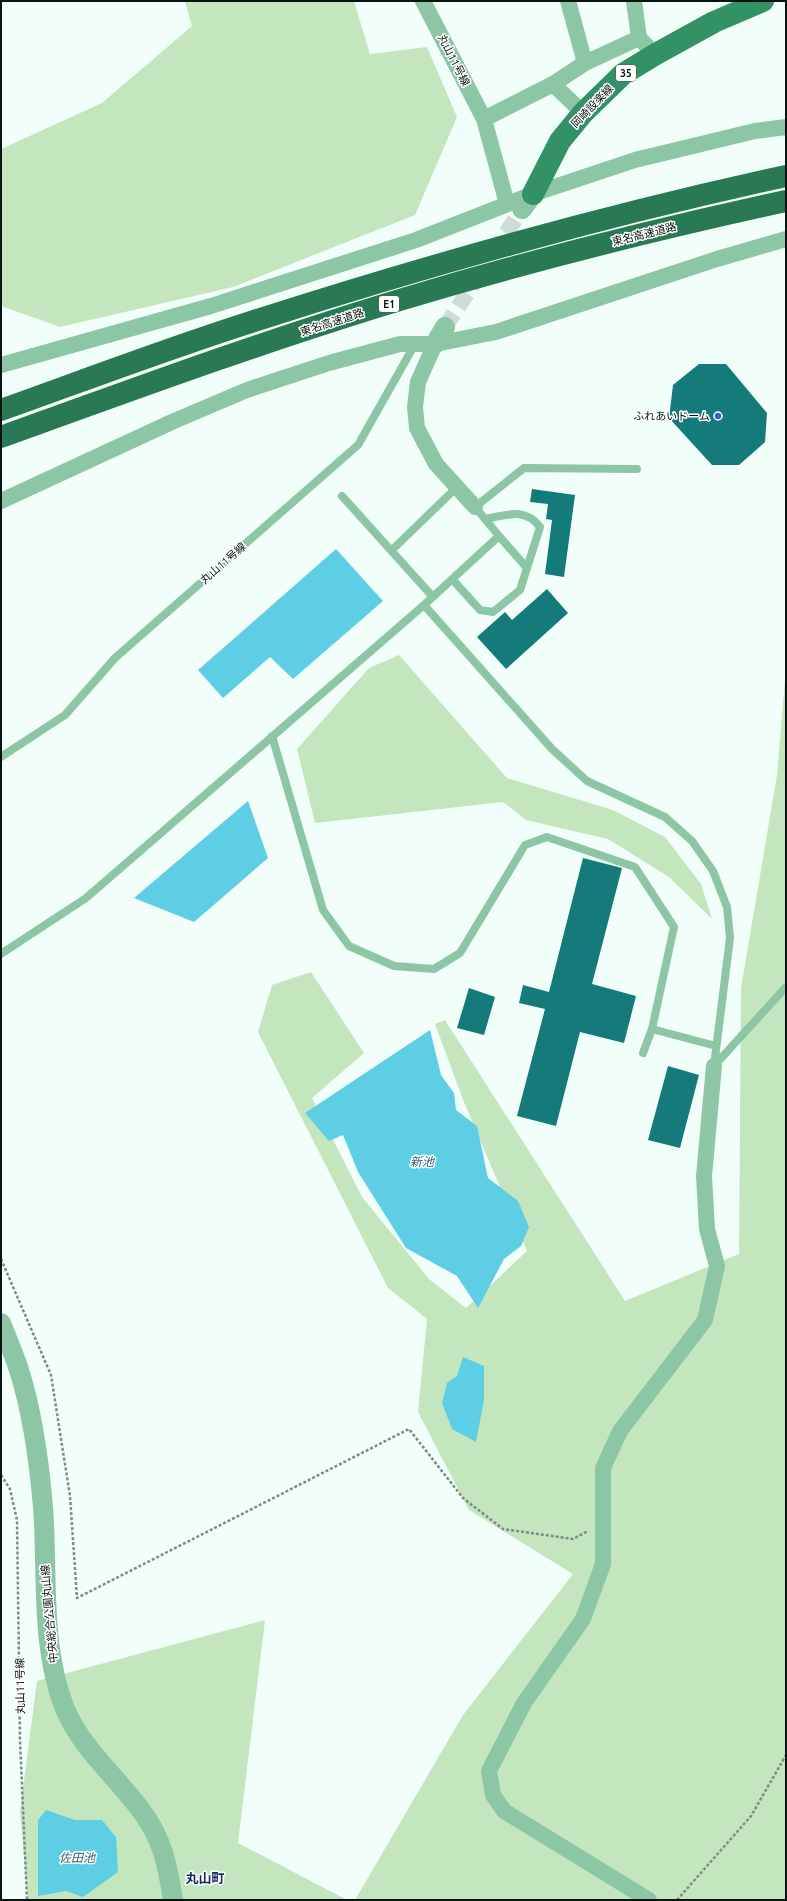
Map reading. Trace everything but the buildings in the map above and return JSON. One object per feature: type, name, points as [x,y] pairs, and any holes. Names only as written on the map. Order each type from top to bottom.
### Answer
[{"type":"highway","name":"E1","points":[[1,410],[251,322],[401,275],[697,195],[786,176]]},
{"type":"highway","name":"東名高速道路","points":[[1,437],[256,347],[402,300],[548,258],[696,221],[786,201]]},
{"type":"main road","name":"岡崎設楽線","points":[[521,202],[560,141],[583,113],[624,74],[656,54],[714,22],[763,1]]},
{"type":"street","name":"丸山11号線","points":[[423,1],[484,120],[521,202]]},
{"type":"street","points":[[568,1],[584,63]]},
{"type":"street","points":[[634,1],[639,38],[656,54]]},
{"type":"street","points":[[484,120],[553,84],[584,63],[639,38]]},
{"type":"street","points":[[553,84],[583,113]]},
{"type":"street","points":[[1,365],[218,303],[416,240],[635,160],[755,131],[786,127]]},
{"type":"street","points":[[1,501],[174,421],[247,390],[329,363],[400,344],[415,344],[440,336],[496,332],[717,259],[786,239]]},
{"type":"street","points":[[440,336],[418,382],[415,407],[417,428],[436,464],[480,513]]},
{"type":"street","points":[[649,1900],[504,1811],[493,1795],[489,1771],[524,1703],[583,1619],[603,1564],[601,1525],[603,1468],[620,1430],[705,1320],[717,1266],[707,1229],[704,1176],[714,1066]]},
{"type":"street","name":"中央総合公園丸山線","points":[[1,1323],[19,1368],[30,1408],[36,1443],[43,1508],[51,1661],[61,1695],[66,1709],[79,1734],[98,1760],[137,1805],[153,1829],[166,1859],[173,1900]]},
{"type":"lane","name":"丸山11号線","points":[[1,757],[65,715],[115,658],[358,445],[415,344]]},
{"type":"lane","points":[[480,513],[524,468],[637,469]]},
{"type":"lane","points":[[392,550],[457,487]]},
{"type":"lane","points":[[342,496],[433,597]]},
{"type":"lane","points":[[480,513],[527,568]]},
{"type":"lane","points":[[452,579],[480,610],[493,612],[520,590],[540,527],[533,518],[521,513],[480,513]]},
{"type":"lane","points":[[1,954],[86,898],[424,605],[500,536]]},
{"type":"lane","points":[[424,605],[552,749],[588,781],[665,817],[692,841],[713,871],[727,908],[730,938],[714,1066]]},
{"type":"lane","points":[[272,736],[323,910],[349,946],[394,966],[434,969],[460,953],[525,845],[547,837],[635,867],[674,927],[652,1029],[643,1053]]},
{"type":"lane","points":[[714,1066],[786,987]]},
{"type":"lane","points":[[652,1029],[716,1046]]},
{"type":"path","points":[[1,1259],[51,1375],[70,1496],[77,1598],[409,1429],[463,1498],[503,1529],[573,1539],[601,1525]]},
{"type":"path","name":"丸山11号線","points":[[1,1474],[10,1489],[18,1520],[20,1740],[27,1900]]},
{"type":"path","points":[[678,1900],[751,1816],[786,1755]]},
{"type":"green space","points":[[185,1],[354,1],[370,54],[427,47],[457,117],[415,215],[233,287],[60,327],[1,306],[1,149],[102,103],[192,26]]},
{"type":"green space","points":[[399,655],[507,778],[613,810],[665,837],[701,884],[712,919],[669,877],[608,839],[526,820],[503,802],[315,823],[297,749],[369,668]]},
{"type":"green space","points":[[786,668],[786,1900],[355,1900],[463,1715],[573,1574],[469,1510],[418,1412],[427,1319],[388,1288],[258,1032],[272,985],[311,972],[364,1053],[312,1098],[362,1197],[429,1279],[466,1308],[527,1251],[464,1102],[435,1024],[445,1020],[625,1301],[739,1254],[741,988],[777,775]]},
{"type":"green space","points":[[265,1620],[238,1843],[347,1900],[28,1900],[20,1811],[37,1681]]},
{"type":"water","points":[[336,549],[383,601],[293,679],[270,657],[223,698],[198,670]]},
{"type":"water","points":[[248,801],[268,858],[194,922],[134,898]]},
{"type":"water","name":"新池","points":[[430,1030],[441,1075],[454,1093],[456,1110],[477,1126],[488,1178],[518,1201],[529,1227],[521,1246],[504,1259],[478,1308],[457,1276],[406,1248],[358,1172],[343,1135],[329,1141],[305,1113]]},
{"type":"water","points":[[463,1357],[484,1366],[484,1400],[476,1442],[452,1429],[442,1403],[447,1383],[457,1376]]},
{"type":"water","name":"佐田池","points":[[46,1810],[75,1820],[102,1820],[116,1837],[118,1872],[83,1897],[66,1891],[38,1896],[38,1820]]},
{"type":"tunnel","points":[[493,253],[522,209]]},
{"type":"tunnel","points":[[445,327],[480,274]]},
{"type":"place","name":"ふれあいドーム","points":[[718,416]]},
{"type":"district","name":"丸山町","points":[[205,1878]]}]
